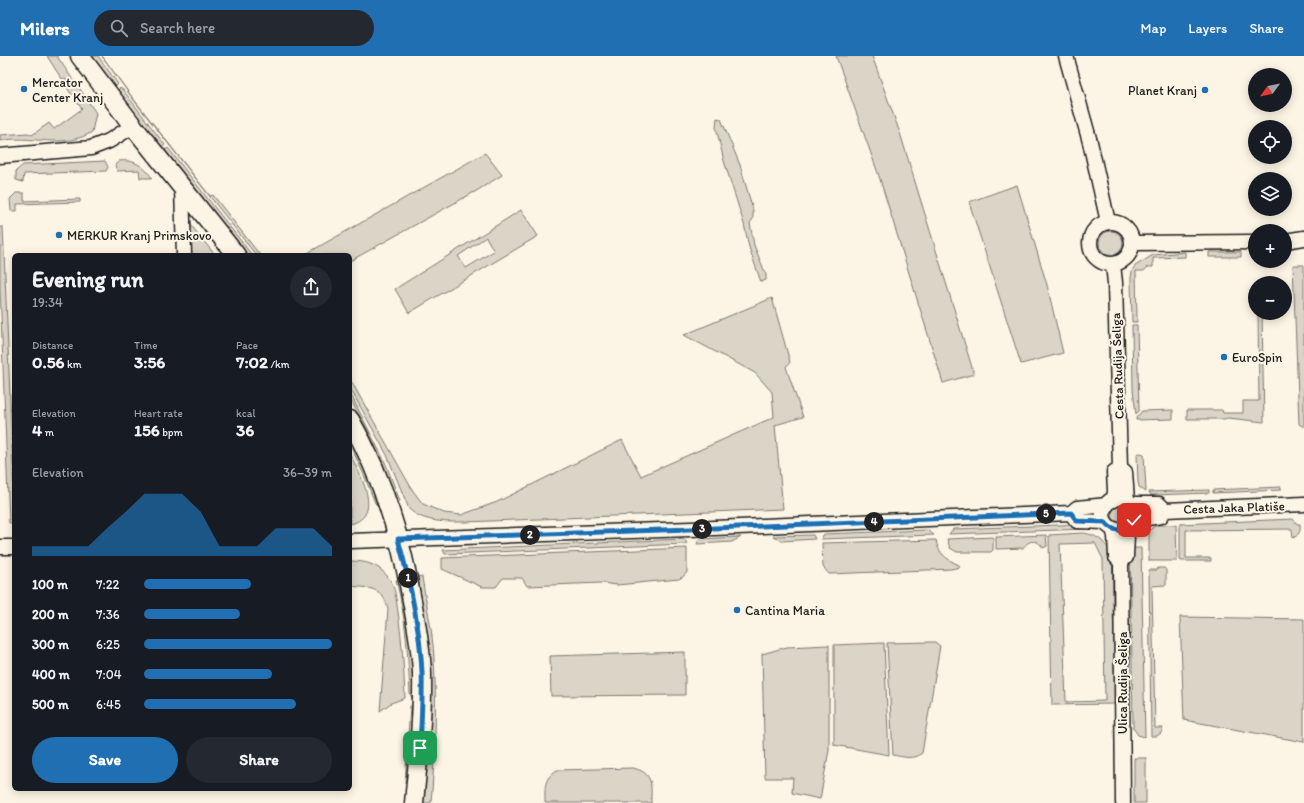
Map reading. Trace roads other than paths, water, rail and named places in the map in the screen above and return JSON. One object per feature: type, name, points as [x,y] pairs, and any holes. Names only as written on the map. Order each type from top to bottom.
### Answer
[{"type":"main road","points":[[80,56],[133,126],[234,253]]},
{"type":"main road","points":[[352,424],[376,472],[390,508],[409,582],[419,637],[422,671],[422,702],[420,748],[414,803]]},
{"type":"street","points":[[1066,56],[1090,142],[1108,222]]},
{"type":"street","points":[[0,156],[91,148],[109,141],[133,126]]},
{"type":"street","points":[[182,187],[184,253]]},
{"type":"street","points":[[1115,222],[1124,227],[1129,233],[1132,243],[1129,253],[1125,258],[1113,264],[1106,264],[1098,260],[1093,254],[1090,247],[1090,239],[1094,230],[1102,224],[1115,222]]},
{"type":"street","points":[[1292,241],[1304,238]]},
{"type":"street","points":[[1132,243],[1248,242]]},
{"type":"street","name":"Cesta Rudija Šeliga","points":[[1113,264],[1120,468],[1125,472],[1120,502]]},
{"type":"street","points":[[1120,502],[1135,511],[1131,524],[1120,531],[1109,526],[1103,513],[1120,502]]},
{"type":"street","name":"Cesta Jaka Platiše","points":[[352,541],[690,529],[1071,513],[1077,508],[1120,502],[1159,504],[1165,510],[1304,504]]},
{"type":"street","name":"Cesta Jaka Platiše","points":[[1131,524],[1161,516],[1165,510]]},
{"type":"street","name":"Cesta Jaka Platiše","points":[[1071,513],[1077,521],[1109,526]]},
{"type":"street","name":"Ulica Rudija Šeliga","points":[[1123,803],[1121,562],[1126,557],[1131,524]]},
{"type":"street","name":"Ulica Rudija Šeliga","points":[[1109,526],[1115,536],[1116,558],[1121,562]]},
{"type":"street","points":[[0,547],[12,547]]},
{"type":"place","name":"Mercator Center Kranj","points":[[24,89]]},
{"type":"place","name":"Planet Kranj","points":[[1205,90]]},
{"type":"place","name":"MERKUR Kranj Primskovo","points":[[59,235]]},
{"type":"place","name":"EuroSpin","points":[[1224,357]]},
{"type":"place","name":"Cantina Maria","points":[[737,610]]}]
